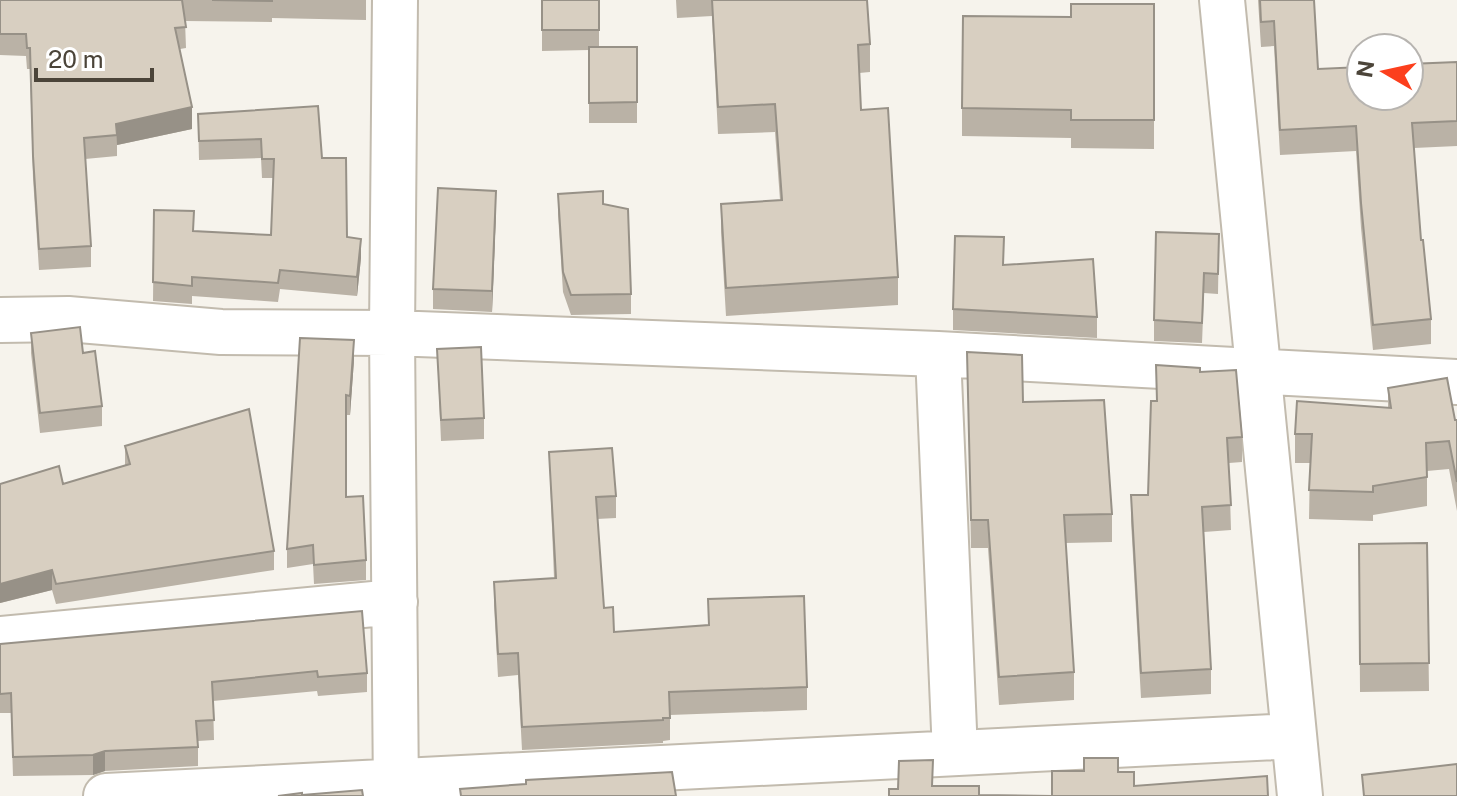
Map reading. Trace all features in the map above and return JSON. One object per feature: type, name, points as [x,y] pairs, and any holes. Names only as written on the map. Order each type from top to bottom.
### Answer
[{"type":"street","points":[[395,0],[392,333],[396,788]]},
{"type":"street","points":[[1222,0],[1300,796]]},
{"type":"street","points":[[0,320],[68,319],[221,332],[392,333],[938,354],[1457,382]]},
{"type":"street","points":[[938,354],[955,753]]},
{"type":"street","points":[[0,639],[395,602]]},
{"type":"street","points":[[106,796],[866,777],[955,753],[1294,736]]},
{"type":"building","points":[[0,0],[182,0],[186,27],[175,28],[192,107],[116,124],[117,135],[84,138],[91,246],[39,249],[30,48],[27,48],[26,34],[0,34]]},
{"type":"building","points":[[542,0],[599,0],[599,30],[542,30]]},
{"type":"building","points":[[712,0],[867,0],[870,44],[858,45],[861,110],[888,108],[898,277],[726,288],[721,204],[782,200],[775,104],[718,107]]},
{"type":"building","points":[[1260,0],[1314,0],[1318,69],[1345,68],[1345,112],[1425,112],[1425,63],[1457,62],[1457,121],[1412,123],[1431,319],[1373,325],[1356,126],[1280,130],[1274,21],[1261,22]]},
{"type":"building","points":[[1071,4],[1154,4],[1154,120],[1071,120],[1071,110],[962,108],[963,16],[1071,17]]},
{"type":"building","points":[[589,47],[637,47],[637,102],[589,103]]},
{"type":"building","points":[[318,106],[322,158],[346,158],[347,237],[361,239],[357,277],[280,270],[278,283],[192,277],[192,286],[153,282],[154,210],[194,211],[193,231],[271,235],[274,159],[262,159],[261,139],[199,141],[198,114]]},
{"type":"building","points":[[438,188],[496,191],[492,291],[433,289]]},
{"type":"building","points":[[603,191],[603,204],[628,209],[631,294],[571,295],[563,272],[558,194]]},
{"type":"building","points":[[1156,232],[1219,234],[1218,274],[1204,273],[1202,323],[1154,320]]},
{"type":"building","points":[[955,236],[1004,237],[1003,265],[1093,259],[1097,317],[953,309]]},
{"type":"building","points":[[80,327],[83,353],[95,351],[102,406],[40,413],[31,333]]},
{"type":"building","points":[[300,338],[354,340],[350,396],[346,395],[346,497],[363,496],[366,560],[314,565],[313,545],[287,549]]},
{"type":"building","points":[[481,347],[484,418],[441,420],[437,349]]},
{"type":"building","points":[[967,352],[1022,355],[1023,402],[1104,400],[1112,514],[1064,515],[1074,672],[999,677],[988,520],[971,520]]},
{"type":"building","points":[[1156,365],[1200,368],[1200,372],[1236,370],[1242,437],[1227,438],[1231,505],[1202,507],[1211,669],[1141,673],[1131,495],[1148,495],[1151,401],[1157,401]]},
{"type":"building","points":[[1447,378],[1457,420],[1457,482],[1449,441],[1426,443],[1427,477],[1373,486],[1373,492],[1309,490],[1312,434],[1295,434],[1297,401],[1391,408],[1388,388]]},
{"type":"building","points":[[249,409],[274,551],[56,584],[52,570],[0,584],[0,484],[59,466],[63,484],[130,464],[125,446]]},
{"type":"building","points":[[612,448],[616,496],[596,497],[604,608],[613,607],[614,632],[709,625],[708,599],[804,596],[807,687],[669,692],[670,718],[663,720],[522,727],[518,653],[498,654],[494,582],[556,578],[549,452]]},
{"type":"building","points":[[1427,543],[1429,663],[1360,664],[1359,544]]},
{"type":"building","points":[[362,611],[367,673],[318,677],[317,671],[212,682],[214,720],[196,721],[198,747],[13,757],[11,693],[0,694],[0,644]]},
{"type":"building","points":[[1084,758],[1118,758],[1118,772],[1134,772],[1134,786],[1267,776],[1268,796],[1052,796],[1052,771],[1084,771]]},
{"type":"building","points":[[933,760],[932,786],[979,786],[979,795],[1052,796],[889,796],[889,789],[898,789],[899,761]]},
{"type":"building","points":[[1457,764],[1457,796],[1364,796],[1362,775]]},
{"type":"building","points":[[672,772],[676,796],[461,796],[460,789],[526,784],[526,780]]},
{"type":"building","points":[[362,790],[363,796],[278,796],[302,793]]}]
